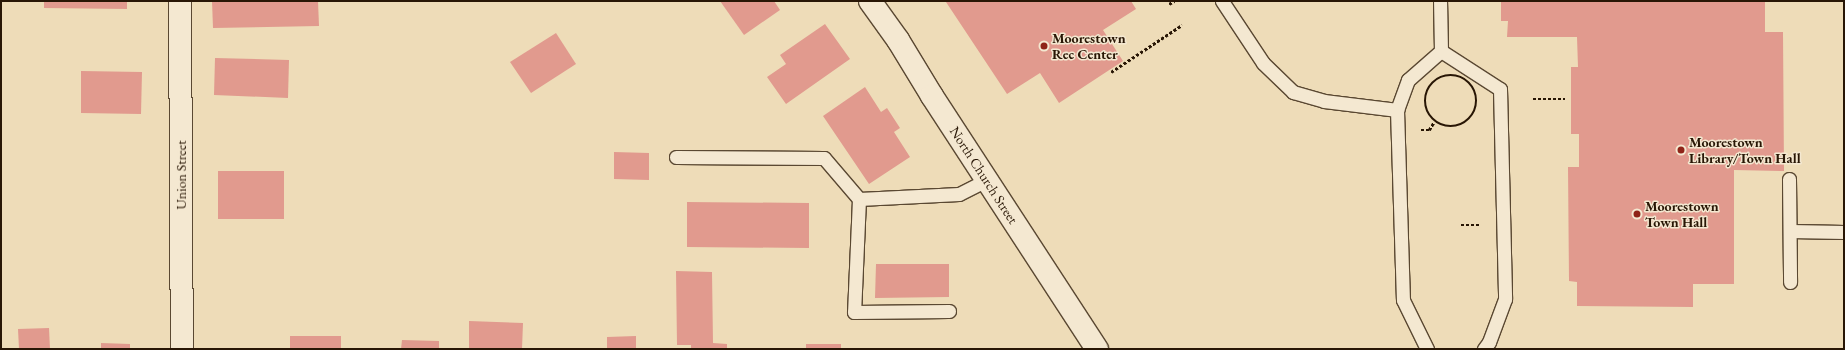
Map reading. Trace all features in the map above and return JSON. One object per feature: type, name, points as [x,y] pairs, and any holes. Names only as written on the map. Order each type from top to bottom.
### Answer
[{"type":"main road","name":"Union Street","points":[[180,1],[182,349]]},
{"type":"main road","name":"North Church Street","points":[[870,1],[898,40],[1097,349]]},
{"type":"lane","points":[[1222,1],[1263,63],[1293,92],[1324,101],[1397,110]]},
{"type":"lane","points":[[1427,349],[1403,300],[1397,110],[1408,80],[1441,51],[1440,1]]},
{"type":"lane","points":[[1441,51],[1500,89],[1505,299],[1489,342],[1484,349]]},
{"type":"lane","points":[[676,157],[824,158],[859,199],[854,312],[949,311]]},
{"type":"lane","points":[[1790,179],[1790,282]]},
{"type":"lane","points":[[859,199],[959,194],[987,180]]},
{"type":"lane","points":[[1790,231],[1844,232]]},
{"type":"path","points":[[1169,4],[1174,1]]},
{"type":"path","points":[[1111,72],[1182,25]]},
{"type":"path","points":[[1456,74],[1470,83],[1479,99],[1474,116],[1461,127],[1442,127],[1434,122],[1429,118],[1423,99],[1429,84],[1440,75],[1456,74]]},
{"type":"path","points":[[1533,99],[1565,99]]},
{"type":"path","points":[[1421,130],[1429,130],[1434,122]]},
{"type":"path","points":[[1461,225],[1487,225]]},
{"type":"building","points":[[44,1],[127,1],[127,9],[44,8]]},
{"type":"building","points":[[212,1],[318,1],[319,26],[213,28]]},
{"type":"building","points":[[720,1],[774,1],[780,10],[744,35]]},
{"type":"building","name":"Moorestown Rec Center","points":[[1131,1],[1136,9],[1103,30],[1123,61],[1059,103],[1040,73],[1007,94],[946,2]]},
{"type":"building","name":"Moorestown Library/Town Hall","points":[[1501,1],[1765,1],[1765,32],[1783,32],[1784,171],[1734,170],[1734,284],[1693,284],[1693,307],[1577,306],[1577,282],[1569,281],[1568,167],[1579,167],[1579,134],[1571,134],[1571,67],[1578,67],[1577,37],[1507,37],[1508,21],[1501,21]]},
{"type":"building","points":[[825,24],[850,59],[786,104],[767,77],[786,64],[780,55]]},
{"type":"building","points":[[556,33],[576,64],[531,93],[510,62]]},
{"type":"building","points":[[215,58],[289,60],[288,98],[214,95]]},
{"type":"building","points":[[81,71],[142,72],[141,114],[81,113]]},
{"type":"building","points":[[865,87],[881,112],[887,108],[900,128],[894,132],[910,157],[869,184],[823,116]]},
{"type":"building","points":[[614,152],[649,153],[649,180],[614,179]]},
{"type":"building","points":[[218,171],[284,171],[284,219],[218,219]]},
{"type":"building","points":[[687,202],[809,203],[809,248],[687,247]]},
{"type":"building","points":[[876,264],[949,264],[949,297],[875,298]]},
{"type":"building","points":[[676,271],[712,272],[713,343],[727,344],[727,349],[691,349],[691,345],[677,345]]},
{"type":"building","points":[[469,321],[523,323],[522,349],[469,349]]},
{"type":"building","points":[[49,328],[50,349],[19,349],[18,329]]},
{"type":"building","points":[[290,336],[341,336],[341,349],[290,349]]},
{"type":"building","points":[[636,336],[636,349],[607,349],[607,337]]},
{"type":"building","points":[[402,340],[439,341],[439,349],[401,349]]},
{"type":"building","points":[[101,343],[130,344],[130,349],[101,349]]},
{"type":"building","points":[[806,344],[841,344],[841,349],[806,349]]},
{"type":"place","name":"Moorestown Rec Center","points":[[1044,46]]},
{"type":"place","name":"Moorestown Library/Town Hall","points":[[1681,150]]},
{"type":"place","name":"Moorestown Town Hall","points":[[1637,214]]}]
